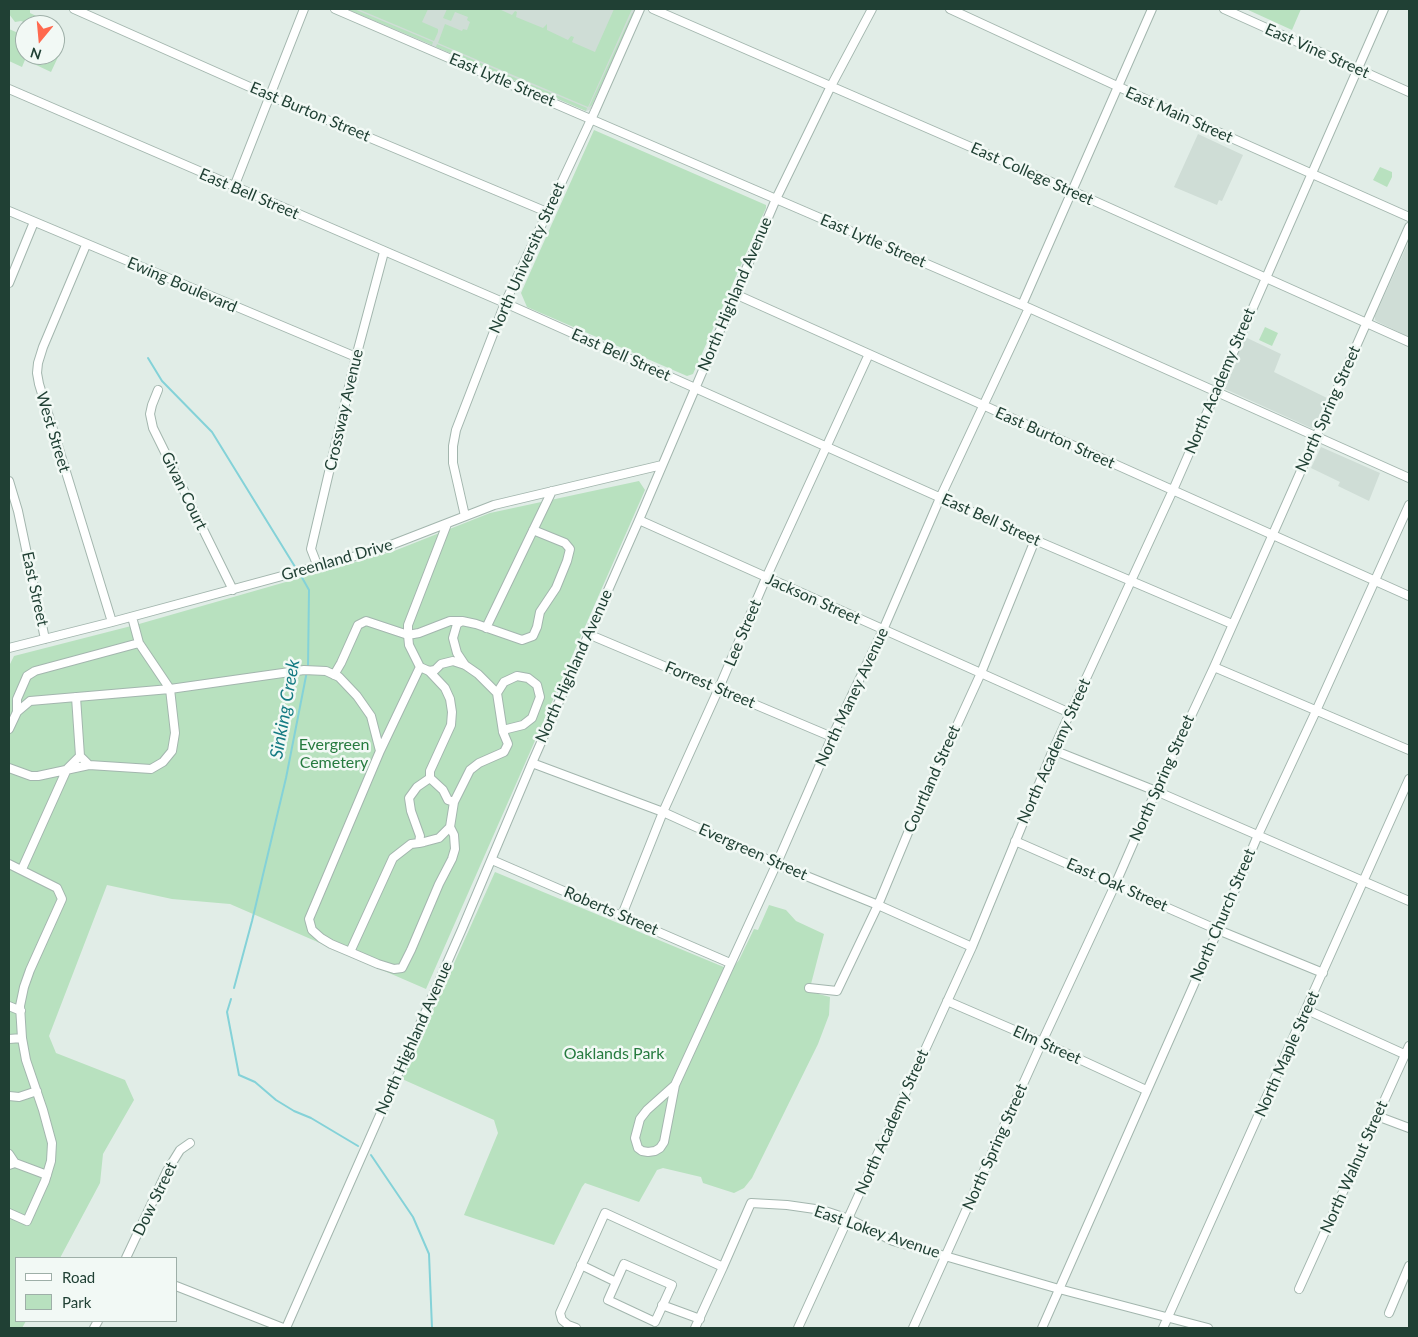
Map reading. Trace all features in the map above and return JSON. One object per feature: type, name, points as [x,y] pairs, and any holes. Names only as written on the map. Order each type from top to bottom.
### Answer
[{"type":"street","name":"East Burton Street","points":[[74,9],[270,96],[547,212]]},
{"type":"street","points":[[234,187],[304,9]]},
{"type":"street","name":"East Lytle Street","points":[[335,9],[1025,306],[1409,478]]},
{"type":"street","name":"North University Street","points":[[465,516],[453,462],[456,430],[505,303],[640,9]]},
{"type":"street","name":"East College Street","points":[[653,9],[1072,191],[1409,342]]},
{"type":"street","name":"North Highland Avenue","points":[[284,1328],[492,860],[532,763],[639,520],[776,199],[830,86],[872,9]]},
{"type":"street","name":"East Main Street","points":[[950,9],[1409,218]]},
{"type":"street","name":"North Maney Avenue","points":[[675,1086],[983,406],[1072,191],[1152,9]]},
{"type":"street","name":"East Vine Street","points":[[1224,9],[1409,92]]},
{"type":"street","name":"North Academy Street","points":[[798,1328],[849,1220],[972,947],[1053,750],[1173,490],[1384,9]]},
{"type":"street","name":"East Bell Street","points":[[9,89],[505,303],[1035,540],[1232,624]]},
{"type":"street","name":"Ewing Boulevard","points":[[9,211],[356,357]]},
{"type":"street","points":[[9,282],[34,222]]},
{"type":"street","name":"North Spring Street","points":[[913,1328],[1214,667],[1409,227]]},
{"type":"street","name":"West Street","points":[[86,245],[43,347],[37,373],[112,622]]},
{"type":"street","name":"Crossway Avenue","points":[[318,566],[311,549],[356,357],[384,252]]},
{"type":"street","name":"East Burton Street","points":[[735,294],[1409,596]]},
{"type":"street","name":"Lee Street","points":[[622,915],[663,812],[766,578],[868,354]]},
{"type":"street","name":"Givan Court","points":[[158,390],[150,414],[153,428],[233,590]]},
{"type":"street","name":"Greenland Drive","points":[[9,648],[132,617],[378,550],[494,505],[662,465]]},
{"type":"street","name":"East Street","points":[[9,481],[18,511],[45,639]]},
{"type":"street","points":[[486,628],[552,491]]},
{"type":"street","name":"North Church Street","points":[[1042,1328],[1258,835],[1409,505]]},
{"type":"street","name":"Jackson Street","points":[[639,520],[1070,713]]},
{"type":"street","points":[[447,524],[408,625],[408,635],[409,645],[420,667],[429,671],[445,688],[450,699],[451,725],[430,771],[430,778],[443,790],[448,800],[454,802]]},
{"type":"street","points":[[334,675],[358,625],[366,621],[408,635],[419,633],[450,621],[462,621],[522,640],[533,636],[540,612],[556,588],[570,549],[565,543],[533,530]]},
{"type":"street","name":"Courtland Street","points":[[809,988],[837,991],[878,905],[910,828],[981,673],[1035,540]]},
{"type":"street","points":[[9,768],[31,776],[89,765],[151,769],[163,762],[172,751],[174,734],[170,689],[139,643],[132,617]]},
{"type":"street","points":[[462,621],[457,624],[453,638],[457,653],[464,665]]},
{"type":"street","name":"Forrest Street","points":[[588,634],[832,737]]},
{"type":"street","points":[[17,712],[17,699],[27,676],[35,671],[139,643]]},
{"type":"street","points":[[453,661],[457,653]]},
{"type":"street","points":[[420,667],[380,751],[309,919],[312,930],[320,938],[394,969],[402,968],[452,859],[455,848],[454,835],[450,827],[454,802],[470,770],[479,763],[504,752],[508,744],[503,732],[497,692],[478,674],[464,665],[453,661],[441,664],[435,670],[429,671]]},
{"type":"street","points":[[1214,667],[1409,750]]},
{"type":"street","points":[[9,729],[17,712],[30,701],[170,689],[307,670],[326,671],[339,677],[357,696],[371,716],[380,751]]},
{"type":"street","points":[[497,692],[504,682],[517,676],[528,678],[537,685],[540,696],[532,718],[523,725],[507,728],[503,732]]},
{"type":"street","points":[[23,688],[30,701]]},
{"type":"street","points":[[76,697],[80,756],[89,765]]},
{"type":"street","points":[[1053,750],[1156,791],[1409,901]]},
{"type":"street","points":[[22,869],[68,769],[80,756]]},
{"type":"street","name":"Evergreen Street","points":[[532,763],[663,812],[777,864],[878,905],[972,947]]},
{"type":"street","points":[[419,842],[420,836],[411,812],[409,798],[417,787],[430,778]]},
{"type":"street","name":"North Maple Street","points":[[1163,1328],[1409,779]]},
{"type":"street","points":[[350,952],[393,858],[411,844],[439,838],[450,827]]},
{"type":"street","name":"East Oak Street","points":[[1015,841],[1218,930],[1323,973]]},
{"type":"street","name":"Roberts Street","points":[[492,860],[730,963]]},
{"type":"street","points":[[9,864],[57,888],[62,898],[30,970],[24,987],[21,1011],[22,1038],[26,1060],[52,1143],[51,1161],[27,1221],[9,1213]]},
{"type":"street","name":"Elm Street","points":[[947,1001],[1146,1090]]},
{"type":"street","points":[[9,1006],[21,1011]]},
{"type":"street","points":[[1307,1010],[1404,1054]]},
{"type":"street","points":[[9,1039],[22,1038]]},
{"type":"street","name":"North Walnut Street","points":[[1299,1289],[1409,1046]]},
{"type":"street","points":[[675,1086],[664,1142],[656,1151],[642,1151],[636,1145],[640,1119],[647,1110],[675,1086]]},
{"type":"street","points":[[9,1096],[18,1097],[37,1091]]},
{"type":"street","points":[[1377,1116],[1409,1128]]},
{"type":"street","name":"Dow Street","points":[[126,1257],[167,1171],[180,1150],[190,1143]]},
{"type":"street","points":[[9,1154],[12,1164],[47,1175]]},
{"type":"street","name":"East Lokey Avenue","points":[[723,1267],[750,1204],[786,1205],[822,1210],[849,1220],[893,1241],[1059,1289],[1208,1328]]},
{"type":"street","points":[[576,1328],[562,1320],[560,1313],[605,1213],[723,1267],[695,1328]]},
{"type":"street","points":[[624,1264],[672,1285],[662,1305],[655,1322],[608,1300],[624,1264]]},
{"type":"street","points":[[581,1265],[616,1282]]},
{"type":"street","points":[[1389,1313],[1409,1266]]},
{"type":"street","points":[[178,1287],[284,1328]]},
{"type":"street","points":[[662,1305],[700,1319]]},
{"type":"shaded area","points":[[347,9],[636,9],[590,110],[586,111]]},
{"type":"shaded area","points":[[1198,134],[1243,155],[1222,201],[1219,200],[1217,205],[1174,187]]},
{"type":"shaded area","points":[[1409,241],[1409,337],[1378,322],[1375,320],[1375,316]]},
{"type":"shaded area","points":[[1245,337],[1281,354],[1274,372],[1327,398],[1315,428],[1311,428],[1223,388]]},
{"type":"shaded area","points":[[1321,447],[1380,473],[1369,501],[1338,486],[1340,482],[1311,468]]},
{"type":"green space","points":[[9,9],[30,9],[30,13],[34,15],[15,15],[15,22],[9,14]]},
{"type":"green space","points":[[347,9],[354,9],[433,42],[432,45]]},
{"type":"green space","points":[[358,9],[428,9],[422,22],[438,29],[438,32],[434,41]]},
{"type":"green space","points":[[447,9],[499,9],[512,15],[515,11],[517,12],[516,17],[543,28],[547,24],[547,30],[568,40],[571,36],[574,37],[572,42],[595,52],[614,9],[632,9],[588,107],[438,43],[445,24],[462,31],[463,29],[467,30],[470,22],[467,20],[468,17],[455,12],[451,21],[443,18]]},
{"type":"green space","points":[[1246,9],[1301,9],[1292,30]]},
{"type":"green space","points":[[632,13],[634,13],[592,105],[589,107]]},
{"type":"green space","points":[[9,29],[15,32],[15,64],[9,61]]},
{"type":"green space","points":[[437,44],[587,108],[586,111],[436,47]]},
{"type":"green space","points":[[36,65],[54,65],[51,72]]},
{"type":"green space","points":[[594,130],[766,205],[693,374],[687,376],[527,307],[521,293]]},
{"type":"green space","points":[[1380,167],[1392,172],[1392,177],[1387,187],[1373,180]]},
{"type":"green space","points":[[1265,327],[1278,333],[1272,346],[1259,340]]},
{"type":"green space","name":"Evergreen Cemetery","points":[[639,481],[645,490],[426,989],[230,904],[172,899],[107,885],[49,1036],[56,1053],[125,1080],[134,1100],[103,1154],[100,1183],[61,1257],[15,1257],[15,1322],[25,1322],[22,1328],[9,1328],[9,666],[14,656],[139,624],[394,551],[490,513]]},
{"type":"green space","name":"Oaklands Park","points":[[495,872],[731,970],[739,960],[754,929],[758,930],[769,905],[786,910],[796,921],[824,934],[811,984],[811,992],[830,997],[829,1015],[818,1044],[752,1178],[744,1188],[734,1193],[703,1183],[701,1177],[663,1168],[657,1170],[639,1202],[585,1183],[554,1245],[464,1215],[498,1133],[494,1120],[402,1079]]},
{"type":"waterway","name":"Sinking Creek","points":[[148,358],[162,381],[212,432],[297,570]]},
{"type":"waterway","name":"Sinking Creek","points":[[300,574],[309,590],[308,667]]},
{"type":"waterway","name":"Sinking Creek","points":[[234,988],[286,778],[307,671]]},
{"type":"waterway","name":"Sinking Creek","points":[[231,999],[227,1012],[239,1075],[255,1082],[276,1100],[294,1111],[311,1118],[358,1146]]},
{"type":"waterway","name":"Sinking Creek","points":[[371,1155],[413,1217],[429,1254],[432,1328]]}]
